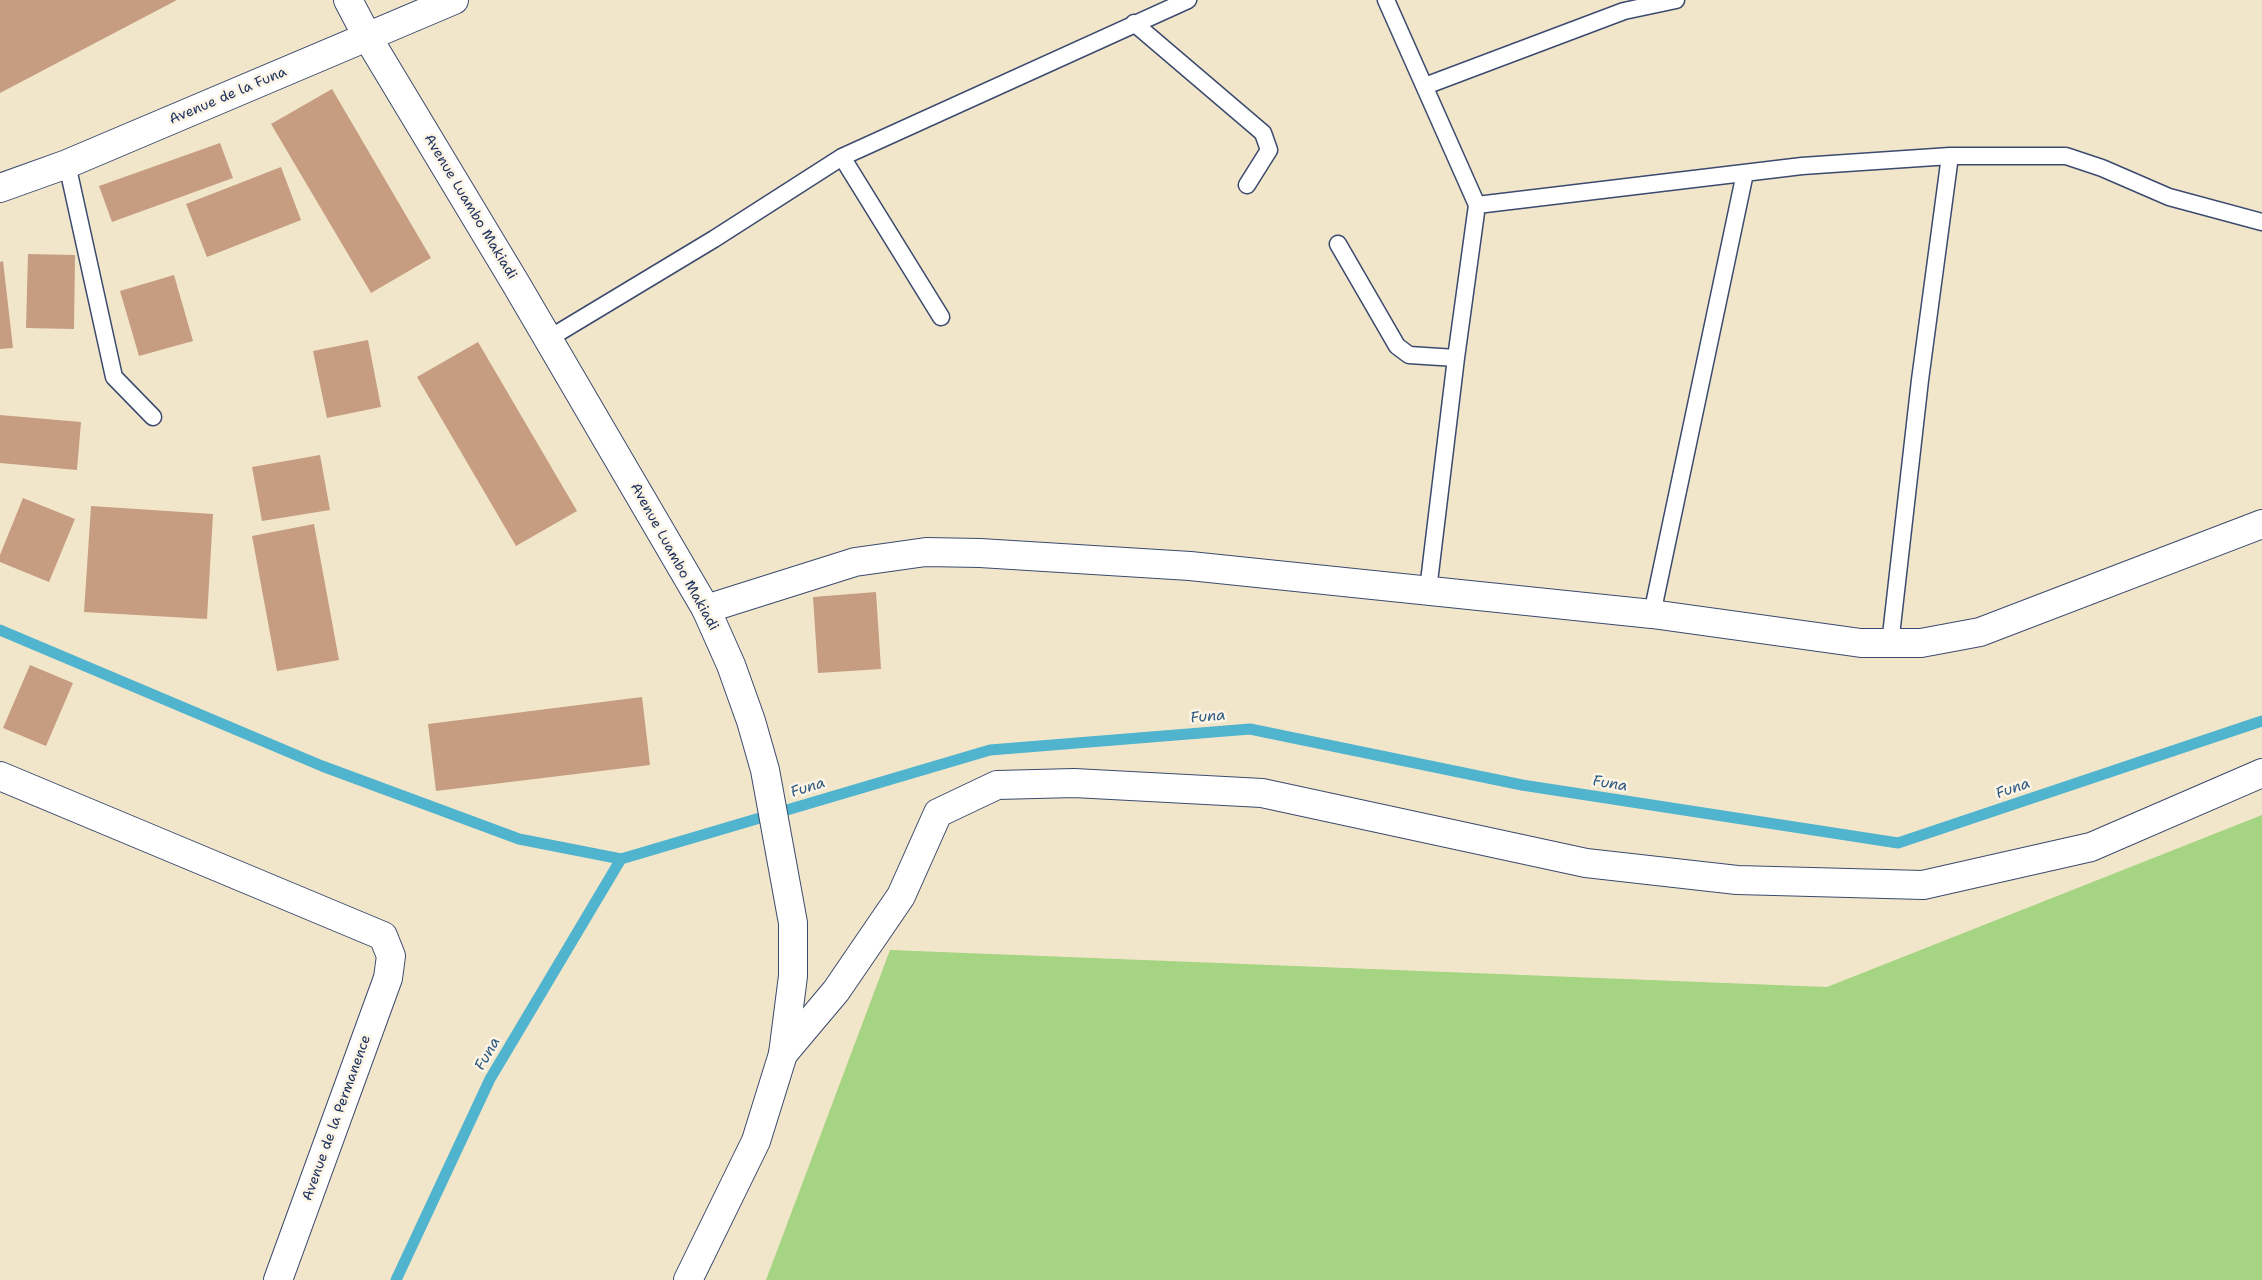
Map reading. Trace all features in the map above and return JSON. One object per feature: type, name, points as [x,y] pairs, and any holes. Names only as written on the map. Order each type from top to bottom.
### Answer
[{"type":"street","name":"Avenue Luambo Makiadi","points":[[348,0],[368,38],[548,339],[706,609],[751,720],[765,770],[793,923],[793,976],[782,1054],[756,1141],[688,1280]]},
{"type":"street","name":"Avenue de la Funa","points":[[0,188],[67,164],[454,0]]},
{"type":"street","points":[[706,609],[855,562],[926,552],[980,552],[1190,566],[1652,614],[1861,643],[1921,643],[1980,632],[2262,524]]},
{"type":"street","points":[[782,1054],[836,991],[901,896],[938,813],[997,785],[1074,784],[1262,793],[1586,863],[1737,880],[1923,885],[2091,846],[2262,773]]},
{"type":"street","name":"Avenue de la Permanence","points":[[0,776],[383,936],[391,956],[388,978],[278,1280]]},
{"type":"lane","points":[[548,339],[714,240],[842,157],[1188,0]]},
{"type":"lane","points":[[1386,0],[1477,205],[1456,358],[1428,590]]},
{"type":"lane","points":[[1425,86],[1624,11],[1676,0]]},
{"type":"lane","points":[[1134,23],[1263,133],[1269,150],[1247,185]]},
{"type":"lane","points":[[1477,205],[1802,166],[1950,156],[2066,156],[2102,168],[2169,197],[2262,222]]},
{"type":"lane","points":[[1890,644],[1920,380],[1950,156]]},
{"type":"lane","points":[[842,157],[941,317]]},
{"type":"lane","points":[[67,164],[114,377],[153,417]]},
{"type":"lane","points":[[1652,614],[1745,173]]},
{"type":"lane","points":[[1338,244],[1397,346],[1409,355],[1456,358]]},
{"type":"green space","points":[[2262,815],[2262,1280],[766,1280],[890,950],[1827,987]]},
{"type":"building","points":[[0,0],[177,0],[0,93]]},
{"type":"building","points":[[332,89],[431,258],[371,293],[271,124]]},
{"type":"building","points":[[220,143],[233,178],[112,222],[99,186]]},
{"type":"building","points":[[281,167],[301,220],[207,257],[186,204]]},
{"type":"building","points":[[28,254],[75,255],[74,329],[26,328]]},
{"type":"building","points":[[3,261],[13,348],[0,349],[0,262]]},
{"type":"building","points":[[174,275],[193,341],[139,356],[120,291]]},
{"type":"building","points":[[368,340],[381,407],[327,418],[313,351]]},
{"type":"building","points":[[478,342],[577,511],[516,546],[417,377]]},
{"type":"building","points":[[0,415],[81,422],[77,470],[0,463]]},
{"type":"building","points":[[320,455],[330,510],[262,521],[252,467]]},
{"type":"building","points":[[23,498],[75,519],[49,582],[0,562],[0,555]]},
{"type":"building","points":[[91,506],[213,514],[207,619],[84,612]]},
{"type":"building","points":[[314,524],[339,660],[277,671],[252,536]]},
{"type":"building","points":[[876,592],[881,669],[818,673],[813,597]]},
{"type":"building","points":[[30,665],[73,683],[46,746],[3,728]]},
{"type":"building","points":[[642,697],[650,765],[436,791],[428,724]]},
{"type":"waterway","points":[[0,630],[322,766],[519,839],[621,859]]},
{"type":"waterway","name":"Funa","points":[[396,1280],[490,1079],[621,859],[990,750],[1250,729],[1522,785],[1898,843],[2262,721]]}]
